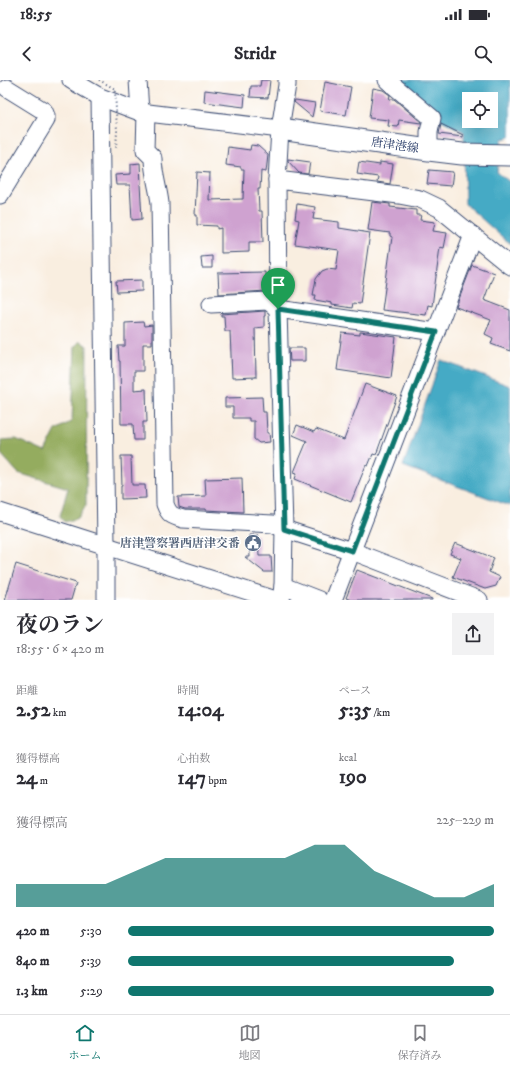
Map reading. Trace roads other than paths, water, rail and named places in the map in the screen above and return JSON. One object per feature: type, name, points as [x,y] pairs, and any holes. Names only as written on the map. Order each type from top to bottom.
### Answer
[{"type":"main road","name":"唐津港線","points":[[280,129],[462,154],[506,155]]},
{"type":"street","points":[[138,80],[143,112],[145,150],[153,158],[153,166],[160,203],[165,504],[168,512],[174,517],[183,519],[273,524],[352,551],[479,600]]},
{"type":"street","points":[[280,595],[284,529],[278,309],[277,180],[280,129],[287,80]]},
{"type":"street","points":[[387,80],[432,118],[429,132],[429,150]]},
{"type":"street","points":[[77,82],[100,97],[143,112],[280,129]]},
{"type":"street","points":[[2,186],[46,120],[44,111],[7,88]]},
{"type":"street","points":[[100,97],[106,600]]},
{"type":"street","points":[[277,180],[400,195],[420,199],[439,208],[510,266]]},
{"type":"street","points":[[333,600],[473,235]]},
{"type":"street","points":[[211,304],[268,301],[278,309],[436,332]]},
{"type":"street","points":[[0,512],[106,545],[280,595],[319,600]]},
{"type":"water","points":[[393,80],[510,80],[510,137],[502,139],[497,172],[510,182],[510,244],[465,204],[464,132],[435,117]]},
{"type":"water","points":[[441,360],[510,386],[510,506],[403,466]]},
{"type":"place","name":"唐津警察署西唐津交番","points":[[253,543]]}]
